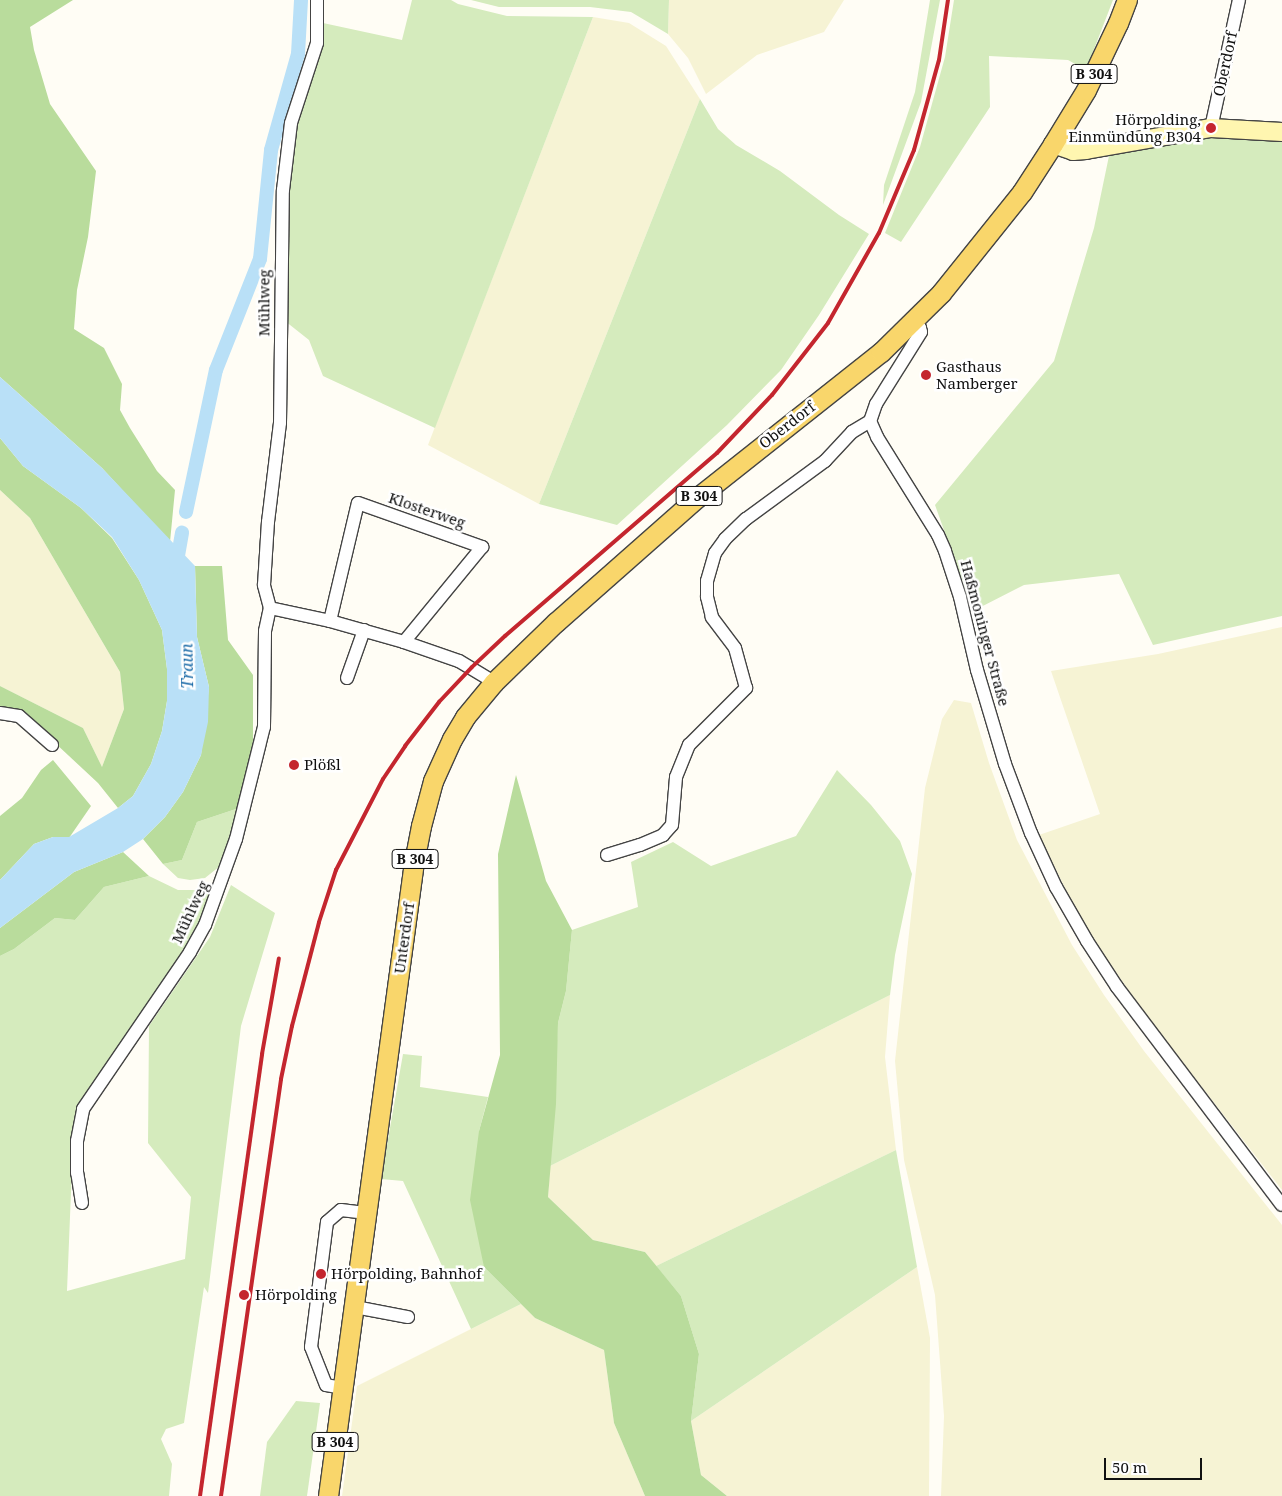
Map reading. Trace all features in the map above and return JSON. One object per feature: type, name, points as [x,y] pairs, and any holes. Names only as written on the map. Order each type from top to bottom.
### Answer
[{"type":"main road","name":"Oberdorf","points":[[494,682],[556,622],[698,497],[881,352],[942,293],[1022,192],[1053,144],[1086,90],[1127,0]]},
{"type":"main road","name":"Unterdorf","points":[[328,1496],[421,826],[441,760],[465,717],[494,682]]},
{"type":"street","name":"Mühlweg","points":[[82,1203],[76,1173],[76,1141],[84,1109],[190,952],[205,925],[236,839],[264,727],[265,631],[270,608],[264,585],[268,522],[280,423],[283,190],[291,123],[316,43],[317,0]]},
{"type":"street","name":"Oberdorf","points":[[1211,128],[1239,0]]},
{"type":"street","points":[[1053,144],[1073,151],[1211,128],[1282,132]]},
{"type":"street","points":[[607,855],[640,845],[663,835],[672,825],[676,777],[690,745],[746,688],[735,648],[712,617],[707,597],[707,581],[716,553],[725,539],[746,518],[825,461],[852,432],[870,421],[876,404],[921,332],[914,321]]},
{"type":"street","name":"Haßmoninger Straße","points":[[870,421],[877,437],[938,535],[945,551],[960,597],[977,670],[1005,764],[1031,833],[1056,887],[1087,941],[1117,987],[1282,1205]]},
{"type":"street","name":"Klosterweg","points":[[330,621],[358,504],[482,547],[404,642]]},
{"type":"street","points":[[270,608],[330,621],[404,642],[459,661],[494,682]]},
{"type":"street","points":[[348,678],[364,630]]},
{"type":"street","points":[[0,714],[19,716],[52,745]]},
{"type":"street","points":[[343,1388],[326,1385],[311,1347],[327,1222],[340,1210],[367,1213]]},
{"type":"street","points":[[355,1307],[408,1317]]},
{"type":"shaded area","points":[[669,0],[844,0],[824,32],[757,55],[706,94],[688,58],[668,34]]},
{"type":"shaded area","points":[[593,17],[629,23],[666,46],[700,99],[539,504],[428,445]]},
{"type":"shaded area","points":[[0,490],[30,518],[120,672],[124,709],[102,767],[83,728],[0,686]]},
{"type":"shaded area","points":[[1282,627],[1282,1190],[1149,1019],[1105,957],[1078,915],[1039,835],[1100,814],[1051,671],[1158,654]]},
{"type":"shaded area","points":[[954,700],[971,703],[989,763],[1017,840],[1072,945],[1104,995],[1144,1051],[1282,1225],[1282,1496],[941,1496],[944,1416],[935,1295],[904,1160],[895,1061],[925,788],[942,719]]},
{"type":"shaded area","points":[[890,995],[885,1057],[896,1150],[656,1266],[645,1252],[593,1240],[548,1197],[550,1166]]},
{"type":"shaded area","points":[[917,1267],[930,1338],[929,1496],[727,1496],[701,1475],[691,1421]]},
{"type":"shaded area","points":[[521,1304],[535,1318],[604,1350],[614,1423],[645,1496],[342,1496],[357,1386]]},
{"type":"green space","points":[[0,0],[73,0],[30,27],[34,50],[50,104],[96,171],[88,237],[77,290],[74,329],[104,348],[122,384],[120,410],[157,471],[175,490],[170,542],[102,468],[0,377]]},
{"type":"green space","points":[[412,0],[451,0],[458,4],[507,16],[593,17],[435,428],[323,376],[309,340],[285,321],[289,172],[297,124],[318,60],[323,23],[402,40]]},
{"type":"green space","points":[[471,0],[669,0],[668,34],[631,12],[590,7],[499,7]]},
{"type":"green space","points":[[930,0],[940,0],[921,102],[883,205],[884,185],[915,92]]},
{"type":"green space","points":[[954,0],[1113,0],[1086,70],[1068,60],[989,56],[990,107],[901,242],[885,233],[920,147],[945,57]]},
{"type":"green space","points":[[700,99],[718,129],[736,145],[780,171],[839,215],[869,234],[819,315],[781,370],[727,425],[617,525],[539,504]]},
{"type":"green space","points":[[1217,132],[1282,137],[1282,616],[1153,645],[1119,574],[1024,585],[973,611],[935,505],[1054,361],[1094,228],[1110,151]]},
{"type":"green space","points":[[0,438],[23,466],[81,508],[112,538],[139,580],[162,630],[167,669],[167,701],[162,731],[151,764],[133,796],[118,808],[98,783],[24,714],[0,711],[0,686],[83,728],[102,767],[124,709],[120,672],[30,518],[0,490]]},
{"type":"green space","points":[[195,566],[222,566],[228,640],[253,675],[253,741],[239,808],[197,822],[182,860],[163,864],[143,839],[165,817],[183,792],[201,755],[209,687],[197,637]]},
{"type":"green space","points":[[53,760],[91,806],[69,838],[53,837],[34,844],[0,880],[0,816],[22,798],[41,770]]},
{"type":"green space","points":[[837,770],[871,805],[900,841],[912,874],[895,955],[890,995],[550,1166],[558,1023],[566,991],[572,930],[638,907],[631,862],[673,842],[711,866],[796,836]]},
{"type":"green space","points":[[516,775],[546,881],[572,930],[566,991],[558,1023],[556,1104],[548,1197],[593,1240],[645,1252],[681,1296],[699,1354],[691,1421],[701,1475],[727,1496],[645,1496],[614,1423],[604,1350],[535,1318],[484,1267],[470,1200],[479,1131],[500,1055],[498,854]]},
{"type":"green space","points":[[239,808],[220,866],[205,878],[190,880],[178,878],[163,864],[182,860],[197,822]]},
{"type":"green space","points":[[123,852],[149,876],[104,887],[75,920],[55,918],[14,949],[0,956],[0,928],[74,872]]},
{"type":"green space","points":[[149,876],[178,890],[215,890],[199,933],[74,1118],[67,1291],[185,1259],[191,1197],[148,1143],[149,1026],[210,937],[231,885],[275,913],[241,1026],[208,1293],[204,1287],[184,1423],[166,1429],[161,1439],[172,1464],[169,1496],[0,1496],[0,956],[14,949],[55,918],[75,920],[104,887]]},
{"type":"green space","points":[[403,1054],[422,1056],[420,1087],[488,1097],[479,1131],[484,1267],[521,1304],[471,1329],[403,1181],[381,1179]]},
{"type":"green space","points":[[896,1150],[917,1267],[691,1421],[699,1354],[681,1296],[656,1266]]},
{"type":"green space","points":[[296,1401],[320,1403],[307,1496],[260,1496],[267,1442]]},
{"type":"water","name":"Traun","points":[[0,377],[102,468],[195,566],[197,637],[209,687],[208,722],[201,755],[183,792],[165,817],[143,839],[123,852],[74,872],[0,928],[0,880],[34,844],[53,837],[69,837],[118,808],[133,796],[151,764],[162,731],[167,701],[167,669],[162,630],[139,580],[112,537],[81,508],[23,466],[0,438]]},
{"type":"waterway","points":[[186,512],[216,370],[260,259],[271,150],[298,54],[301,0]]},
{"type":"waterway","points":[[176,567],[182,533]]},
{"type":"railway","points":[[221,1496],[281,1079],[292,1026],[319,922],[336,870],[383,779],[405,746],[439,702],[505,636],[717,453],[772,395],[828,323],[879,233],[914,150],[939,60],[948,0]]},
{"type":"railway","points":[[200,1496],[262,1054],[279,958]]},
{"type":"place","name":"Hörpolding, Einmündung B304","points":[[1211,128]]},
{"type":"place","name":"Gasthaus Namberger","points":[[926,375]]},
{"type":"place","name":"Plößl","points":[[294,765]]},
{"type":"place","name":"Hörpolding, Bahnhof","points":[[321,1274]]},
{"type":"place","name":"Hörpolding","points":[[244,1295]]}]
